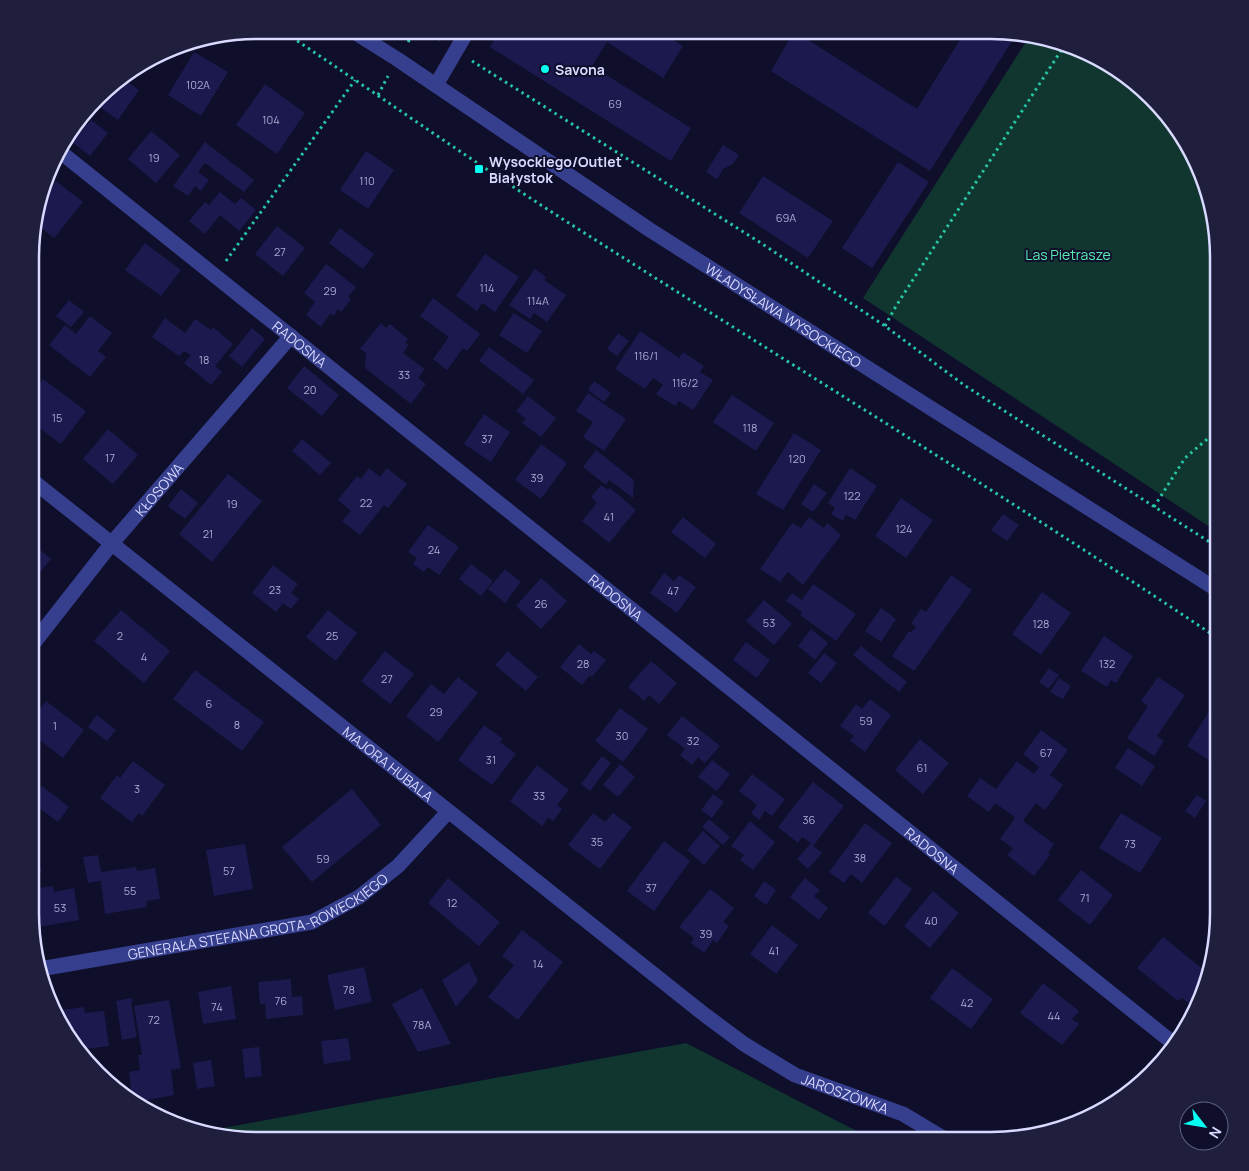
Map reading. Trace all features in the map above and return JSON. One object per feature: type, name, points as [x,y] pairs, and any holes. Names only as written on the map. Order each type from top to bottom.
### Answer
[{"type":"street","name":"WŁADYSŁAWA WYSOCKIEGO","points":[[365,39],[650,230],[1210,585]]},
{"type":"street","points":[[436,85],[463,39]]},
{"type":"street","name":"RADOSNA","points":[[64,155],[1170,1040]]},
{"type":"street","name":"KŁOSOWA","points":[[39,636],[112,543],[291,336]]},
{"type":"street","name":"MAJORA HUBALA","points":[[39,486],[448,812],[744,1044]]},
{"type":"street","name":"GENERAŁA STEFANA GROTA-ROWECKIEGO","points":[[46,969],[312,922],[359,897],[398,866],[448,812]]},
{"type":"street","name":"JAROSZÓWKA","points":[[744,1044],[795,1075],[903,1114],[933,1132]]},
{"type":"path","points":[[294,39],[416,123],[559,217],[816,378],[1210,633]]},
{"type":"path","points":[[437,39],[761,243],[885,326],[964,385],[1210,542]]},
{"type":"path","points":[[885,326],[896,306],[1062,50]]},
{"type":"path","points":[[216,276],[355,80]]},
{"type":"path","points":[[1154,507],[1186,458],[1210,437]]},
{"type":"green space","name":"Las Pietrasze","points":[[1026,42],[1062,50],[1101,68],[1136,93],[1165,124],[1188,161],[1203,201],[1210,243],[1210,527],[863,298]]},
{"type":"green space","points":[[686,1043],[859,1132],[243,1132],[219,1129]]},
{"type":"building","points":[[495,39],[672,39],[683,46],[663,78],[607,42],[592,66],[691,128],[671,161],[490,47]]},
{"type":"building","points":[[789,39],[807,39],[917,109],[960,39],[1013,40],[930,171],[771,71]]},
{"type":"building","points":[[194,52],[228,72],[201,116],[168,95]]},
{"type":"building","points":[[127,82],[139,90],[118,120],[99,107]]},
{"type":"building","points":[[265,84],[305,113],[277,154],[236,125]]},
{"type":"building","points":[[91,120],[108,133],[90,156],[72,142],[85,123],[87,125]]},
{"type":"building","points":[[151,131],[180,155],[156,183],[128,159]]},
{"type":"building","points":[[205,142],[254,180],[244,192],[205,163],[198,172],[209,180],[201,191],[195,186],[188,196],[173,186]]},
{"type":"building","points":[[723,145],[739,155],[733,164],[723,169],[717,179],[706,172]]},
{"type":"building","points":[[366,151],[394,170],[368,209],[340,190]]},
{"type":"building","points":[[898,162],[929,182],[872,268],[842,248]]},
{"type":"building","points":[[763,176],[833,221],[808,258],[739,213]]},
{"type":"building","points":[[56,181],[83,202],[54,238],[41,228],[49,189]]},
{"type":"building","points":[[220,192],[235,204],[241,198],[256,210],[239,231],[220,215],[205,234],[189,221],[205,202],[209,205]]},
{"type":"building","points":[[277,226],[305,248],[283,276],[255,254]]},
{"type":"building","points":[[340,228],[374,254],[363,269],[329,243]]},
{"type":"building","points":[[145,243],[181,270],[161,296],[125,270]]},
{"type":"building","points":[[485,254],[519,277],[495,312],[482,303],[477,311],[456,296]]},
{"type":"building","points":[[326,264],[356,287],[348,297],[351,299],[341,312],[338,309],[334,316],[330,314],[321,327],[306,315],[315,302],[304,293]]},
{"type":"building","points":[[535,269],[546,277],[544,280],[566,295],[547,322],[534,313],[530,319],[509,305]]},
{"type":"building","points":[[433,298],[480,334],[467,351],[463,348],[447,370],[433,359],[449,337],[420,316]]},
{"type":"building","points":[[69,300],[84,312],[71,327],[56,316]]},
{"type":"building","points":[[514,313],[542,331],[527,353],[499,335]]},
{"type":"building","points":[[90,316],[112,333],[98,351],[106,357],[90,377],[49,345],[65,325],[76,334]]},
{"type":"building","points":[[165,318],[185,333],[195,319],[211,330],[213,327],[233,344],[215,366],[222,372],[211,385],[184,363],[191,355],[184,351],[179,356],[152,337]]},
{"type":"building","points":[[381,323],[386,328],[390,324],[408,339],[405,343],[409,345],[403,353],[425,369],[418,378],[426,384],[411,404],[365,368],[366,353],[360,349]]},
{"type":"building","points":[[252,328],[265,339],[242,367],[229,356]]},
{"type":"building","points":[[640,331],[679,358],[683,352],[704,366],[700,372],[713,380],[693,410],[679,401],[675,406],[656,394],[663,385],[653,378],[645,389],[615,369]]},
{"type":"building","points":[[618,333],[629,341],[617,356],[607,349]]},
{"type":"building","points":[[489,347],[534,380],[523,394],[479,361]]},
{"type":"building","points":[[304,366],[339,395],[322,416],[287,388]]},
{"type":"building","points":[[43,379],[86,411],[61,444],[39,428],[39,384]]},
{"type":"building","points":[[594,381],[611,393],[604,402],[588,390]]},
{"type":"building","points":[[588,393],[626,419],[604,451],[583,437],[593,422],[576,411]]},
{"type":"building","points":[[732,395],[774,423],[756,451],[713,422]]},
{"type":"building","points":[[528,396],[556,418],[541,437],[522,423],[526,419],[516,411]]},
{"type":"building","points":[[484,414],[510,432],[491,462],[464,444]]},
{"type":"building","points":[[108,429],[138,455],[113,484],[83,459]]},
{"type":"building","points":[[794,433],[821,450],[783,510],[756,494]]},
{"type":"building","points":[[302,439],[331,463],[320,475],[292,451]]},
{"type":"building","points":[[541,444],[567,463],[541,499],[515,480]]},
{"type":"building","points":[[596,450],[634,480],[633,498],[609,480],[606,485],[583,467]]},
{"type":"building","points":[[369,468],[380,477],[387,468],[407,484],[388,508],[384,505],[360,535],[342,521],[351,511],[338,500],[357,476],[361,479]]},
{"type":"building","points":[[850,468],[877,486],[855,520],[846,515],[843,521],[831,514],[835,508],[828,503]]},
{"type":"building","points":[[228,474],[262,501],[212,562],[179,534]]},
{"type":"building","points":[[814,484],[827,493],[813,512],[801,504]]},
{"type":"building","points":[[601,485],[608,490],[610,488],[636,510],[609,543],[582,521],[597,503],[591,497]]},
{"type":"building","points":[[181,489],[198,503],[185,519],[168,506]]},
{"type":"building","points":[[901,498],[933,520],[906,558],[875,536]]},
{"type":"building","points":[[1003,514],[1019,525],[1007,541],[991,530]]},
{"type":"building","points":[[683,517],[716,544],[705,558],[671,532]]},
{"type":"building","points":[[809,517],[824,528],[827,523],[841,535],[803,585],[788,572],[780,582],[760,569],[792,523],[801,528]]},
{"type":"building","points":[[428,525],[459,547],[439,575],[428,567],[424,572],[413,564],[417,558],[408,552]]},
{"type":"building","points":[[39,549],[51,559],[39,574]]},
{"type":"building","points":[[471,564],[493,581],[481,596],[459,579]]},
{"type":"building","points":[[273,565],[298,584],[291,593],[299,599],[291,609],[283,603],[276,612],[252,593]]},
{"type":"building","points":[[505,569],[521,582],[505,603],[488,589]]},
{"type":"building","points":[[664,573],[674,581],[679,575],[696,587],[677,613],[650,593]]},
{"type":"building","points":[[951,575],[972,590],[914,671],[892,656],[909,631],[911,632],[916,627],[911,623],[921,609],[926,612]]},
{"type":"building","points":[[541,578],[567,601],[541,629],[516,606]]},
{"type":"building","points":[[813,584],[856,614],[836,641],[800,615],[802,612],[786,601],[792,593],[802,600]]},
{"type":"building","points":[[1042,592],[1071,613],[1041,655],[1012,634]]},
{"type":"building","points":[[764,600],[792,624],[774,645],[746,621]]},
{"type":"building","points":[[881,608],[896,619],[881,642],[865,631]]},
{"type":"building","points":[[121,610],[170,651],[144,683],[94,641]]},
{"type":"building","points":[[328,610],[357,633],[336,661],[306,637]]},
{"type":"building","points":[[811,629],[828,643],[815,660],[798,646]]},
{"type":"building","points":[[1104,636],[1133,656],[1116,683],[1111,680],[1107,687],[1081,671]]},
{"type":"building","points":[[746,642],[770,660],[757,678],[733,660]]},
{"type":"building","points":[[579,644],[591,654],[594,651],[606,660],[592,677],[590,675],[582,685],[560,667]]},
{"type":"building","points":[[861,646],[907,682],[899,692],[853,655]]},
{"type":"building","points":[[385,651],[414,674],[390,704],[361,681]]},
{"type":"building","points":[[508,651],[538,677],[526,691],[495,665]]},
{"type":"building","points":[[824,653],[837,663],[821,683],[808,673]]},
{"type":"building","points":[[651,661],[677,683],[659,704],[649,695],[644,701],[628,687]]},
{"type":"building","points":[[1049,668],[1059,675],[1048,689],[1039,682]]},
{"type":"building","points":[[195,670],[264,722],[242,751],[173,699]]},
{"type":"building","points":[[458,677],[478,693],[438,742],[406,716],[431,684],[444,694]]},
{"type":"building","points":[[1158,677],[1185,695],[1157,736],[1164,741],[1154,756],[1127,738],[1148,706],[1141,701]]},
{"type":"building","points":[[1059,678],[1071,686],[1063,699],[1050,692]]},
{"type":"building","points":[[870,699],[891,715],[865,752],[850,741],[854,736],[840,726],[856,704],[862,709]]},
{"type":"building","points":[[46,701],[84,730],[63,758],[39,739],[39,710]]},
{"type":"building","points":[[620,708],[648,729],[623,762],[595,741]]},
{"type":"building","points":[[1210,710],[1210,761],[1187,746]]},
{"type":"building","points":[[97,715],[116,730],[107,741],[88,727]]},
{"type":"building","points":[[682,716],[720,746],[705,763],[698,757],[692,765],[680,755],[685,749],[667,735]]},
{"type":"building","points":[[484,725],[503,739],[500,742],[516,754],[492,785],[458,760]]},
{"type":"building","points":[[1041,730],[1068,750],[1050,775],[1063,785],[1045,810],[1036,803],[1023,821],[1054,844],[1048,853],[1050,855],[1034,876],[1007,855],[1013,848],[1000,839],[1015,818],[995,803],[989,812],[967,796],[980,778],[996,789],[1017,761],[1034,774],[1039,767],[1023,754]]},
{"type":"building","points":[[920,739],[949,763],[923,794],[895,770]]},
{"type":"building","points":[[1128,748],[1155,766],[1142,786],[1115,768]]},
{"type":"building","points":[[602,756],[611,763],[590,791],[581,784]]},
{"type":"building","points":[[712,760],[730,774],[717,791],[698,777]]},
{"type":"building","points":[[133,761],[165,785],[142,816],[139,813],[132,822],[100,798],[117,775],[120,778]]},
{"type":"building","points":[[620,764],[635,777],[618,797],[603,785]]},
{"type":"building","points":[[537,765],[569,790],[557,805],[562,809],[553,821],[548,818],[542,826],[510,801]]},
{"type":"building","points":[[752,774],[785,799],[772,816],[765,811],[759,820],[751,813],[757,805],[739,791]]},
{"type":"building","points":[[813,782],[844,806],[813,846],[822,853],[808,869],[797,859],[811,843],[802,837],[798,843],[778,827]]},
{"type":"building","points":[[42,786],[69,807],[58,822],[39,808],[39,790]]},
{"type":"building","points":[[352,789],[381,825],[312,882],[282,847]]},
{"type":"building","points":[[713,794],[724,802],[712,818],[701,810]]},
{"type":"building","points":[[1197,795],[1206,801],[1195,818],[1185,811]]},
{"type":"building","points":[[593,813],[605,822],[613,813],[632,827],[600,869],[568,845]]},
{"type":"building","points":[[1121,813],[1162,838],[1140,873],[1099,848]]},
{"type":"building","points":[[709,819],[730,837],[723,845],[702,827]]},
{"type":"building","points":[[750,821],[775,842],[753,870],[740,860],[744,855],[731,846]]},
{"type":"building","points":[[865,823],[892,843],[862,883],[851,874],[844,883],[829,872]]},
{"type":"building","points":[[703,831],[720,846],[704,865],[687,850]]},
{"type":"building","points":[[664,841],[690,861],[654,911],[627,891]]},
{"type":"building","points":[[245,844],[253,889],[214,896],[206,850]]},
{"type":"building","points":[[98,855],[101,872],[136,867],[137,871],[155,868],[160,899],[146,901],[147,907],[105,914],[101,881],[88,883],[83,857]]},
{"type":"building","points":[[1081,870],[1113,895],[1090,925],[1058,900]]},
{"type":"building","points":[[896,877],[912,889],[885,926],[868,913]]},
{"type":"building","points":[[448,878],[500,922],[479,946],[428,903]]},
{"type":"building","points":[[805,878],[820,890],[814,896],[828,908],[819,920],[790,897]]},
{"type":"building","points":[[764,881],[776,890],[766,905],[754,896]]},
{"type":"building","points":[[53,886],[54,892],[74,888],[79,920],[39,927],[39,888]]},
{"type":"building","points":[[710,889],[734,908],[723,922],[729,926],[717,943],[713,940],[704,953],[691,943],[694,938],[679,927]]},
{"type":"building","points":[[933,891],[959,913],[930,948],[904,926]]},
{"type":"building","points":[[772,925],[798,945],[776,974],[750,954]]},
{"type":"building","points":[[522,930],[563,962],[518,1020],[488,997],[514,965],[502,956]]},
{"type":"building","points":[[1163,937],[1203,969],[1191,1005],[1182,998],[1178,1001],[1137,968]]},
{"type":"building","points":[[469,962],[478,981],[456,1007],[442,980]]},
{"type":"building","points":[[364,967],[372,1002],[335,1010],[327,975]]},
{"type":"building","points":[[952,968],[993,999],[971,1029],[930,998]]},
{"type":"building","points":[[291,979],[292,997],[302,996],[303,1015],[266,1019],[265,1004],[260,1004],[258,982]]},
{"type":"building","points":[[1043,983],[1079,1011],[1072,1019],[1079,1024],[1062,1045],[1020,1013]]},
{"type":"building","points":[[231,986],[236,1019],[203,1024],[198,992]]},
{"type":"building","points":[[422,988],[451,1044],[418,1052],[392,1004]]},
{"type":"building","points":[[132,998],[133,1002],[131,1002],[137,1037],[122,1040],[116,1001]]},
{"type":"building","points":[[169,1000],[181,1068],[171,1070],[174,1095],[144,1101],[131,1092],[129,1072],[140,1070],[138,1055],[142,1055],[134,1006]]},
{"type":"building","points":[[84,1007],[85,1013],[104,1011],[109,1046],[86,1049],[61,1010]]},
{"type":"building","points":[[348,1038],[351,1060],[324,1064],[321,1041]]},
{"type":"building","points":[[259,1047],[262,1076],[245,1078],[242,1049]]},
{"type":"building","points":[[211,1060],[215,1086],[197,1089],[193,1063]]},
{"type":"place","name":"Savona","points":[[545,69]]},
{"type":"place","name":"Wysockiego/Outlet Białystok","points":[[479,169]]}]
